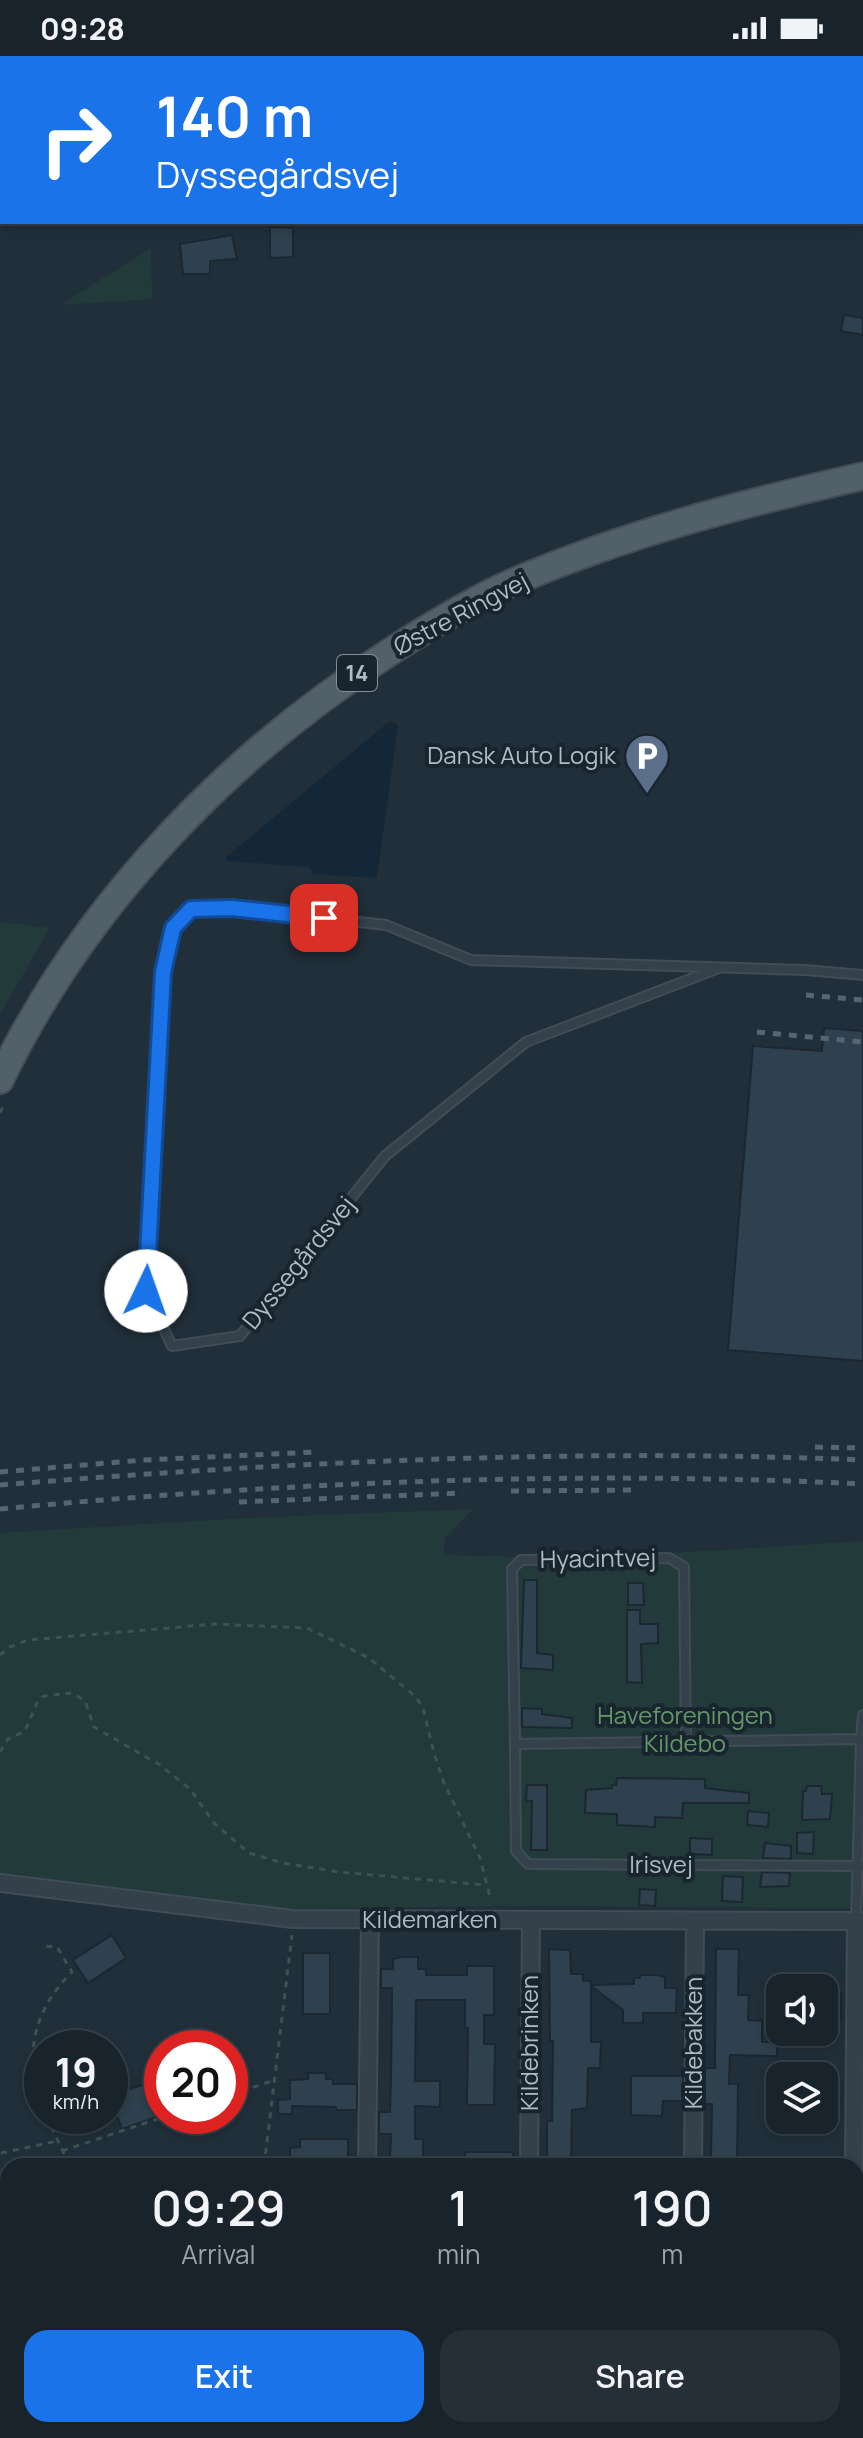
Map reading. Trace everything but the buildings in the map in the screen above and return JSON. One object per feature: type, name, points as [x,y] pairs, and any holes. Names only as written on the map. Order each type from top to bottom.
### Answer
[{"type":"main road","name":"Østre Ringvej","points":[[3,1090],[14,1050],[81,943],[164,840],[242,762],[333,688],[433,624],[513,582],[585,553],[674,523],[863,476]]},
{"type":"street","name":"Kildemarken","points":[[0,1883],[293,1919],[860,1921]]},
{"type":"street","points":[[367,2158],[370,1920]]},
{"type":"street","name":"Kildebrinken","points":[[529,2158],[531,1920]]},
{"type":"street","name":"Kildebakken","points":[[693,2158],[695,1921]]},
{"type":"street","points":[[854,2158],[860,1921]]},
{"type":"lane","name":"Dyssegårdsvej","points":[[719,968],[526,1042],[385,1156],[240,1336],[172,1346],[146,1291],[163,972],[173,928],[191,909],[232,908],[386,925],[471,960],[805,970],[863,975]]},
{"type":"lane","name":"Hyacintvej","points":[[516,1800],[512,1569],[521,1560],[669,1558],[684,1567],[686,1743]]},
{"type":"lane","points":[[860,1921],[863,1715]]},
{"type":"lane","points":[[515,1744],[861,1739]]},
{"type":"lane","name":"Irisvej","points":[[516,1800],[516,1851],[528,1864],[860,1866]]},
{"type":"path","points":[[0,1113],[3,1090]]},
{"type":"path","points":[[0,1655],[28,1640],[215,1624],[307,1628],[369,1658],[416,1697],[423,1708],[444,1783],[480,1858],[496,1920]]},
{"type":"path","points":[[0,1752],[8,1739],[25,1731],[37,1703],[44,1696],[72,1693],[85,1701],[94,1727],[160,1765],[190,1789],[214,1823],[249,1853],[283,1863],[339,1872],[487,1885]]},
{"type":"path","points":[[265,2158],[293,1919]]},
{"type":"path","points":[[37,2030],[42,2012],[56,1987],[72,1972],[57,1947],[43,1946]]},
{"type":"path","points":[[248,2089],[275,2080]]},
{"type":"path","points":[[62,2151],[144,2123]]},
{"type":"path","points":[[55,2134],[66,2158]]},
{"type":"path","points":[[1,2153],[58,2141]]},
{"type":"green space","points":[[151,248],[152,299],[60,305]]},
{"type":"green space","points":[[0,922],[50,928],[0,1014]]},
{"type":"green space","name":"Haveforeningen Kildebo","points":[[473,1509],[445,1538],[443,1555],[601,1556],[863,1541],[863,1908],[507,1906],[288,1909],[0,1874],[0,1533],[247,1518]]},
{"type":"water","points":[[390,721],[398,725],[377,878],[313,874],[309,867],[229,861],[225,858]]},
{"type":"railway","points":[[806,995],[863,1000]]},
{"type":"railway","points":[[757,1032],[863,1042]]},
{"type":"railway","points":[[815,1447],[863,1448]]},
{"type":"railway","points":[[0,1472],[144,1460],[315,1452]]},
{"type":"railway","points":[[0,1485],[431,1459],[647,1456],[863,1460]]},
{"type":"railway","points":[[0,1509],[215,1492],[431,1481],[647,1478],[863,1484]]},
{"type":"railway","points":[[511,1491],[635,1490]]},
{"type":"railway","points":[[239,1502],[463,1493]]},
{"type":"place","name":"Dansk Auto Logik","points":[[647,795]]},
{"type":"route","points":[[146,1291],[163,972],[173,928],[191,909],[232,908],[324,918]]}]
